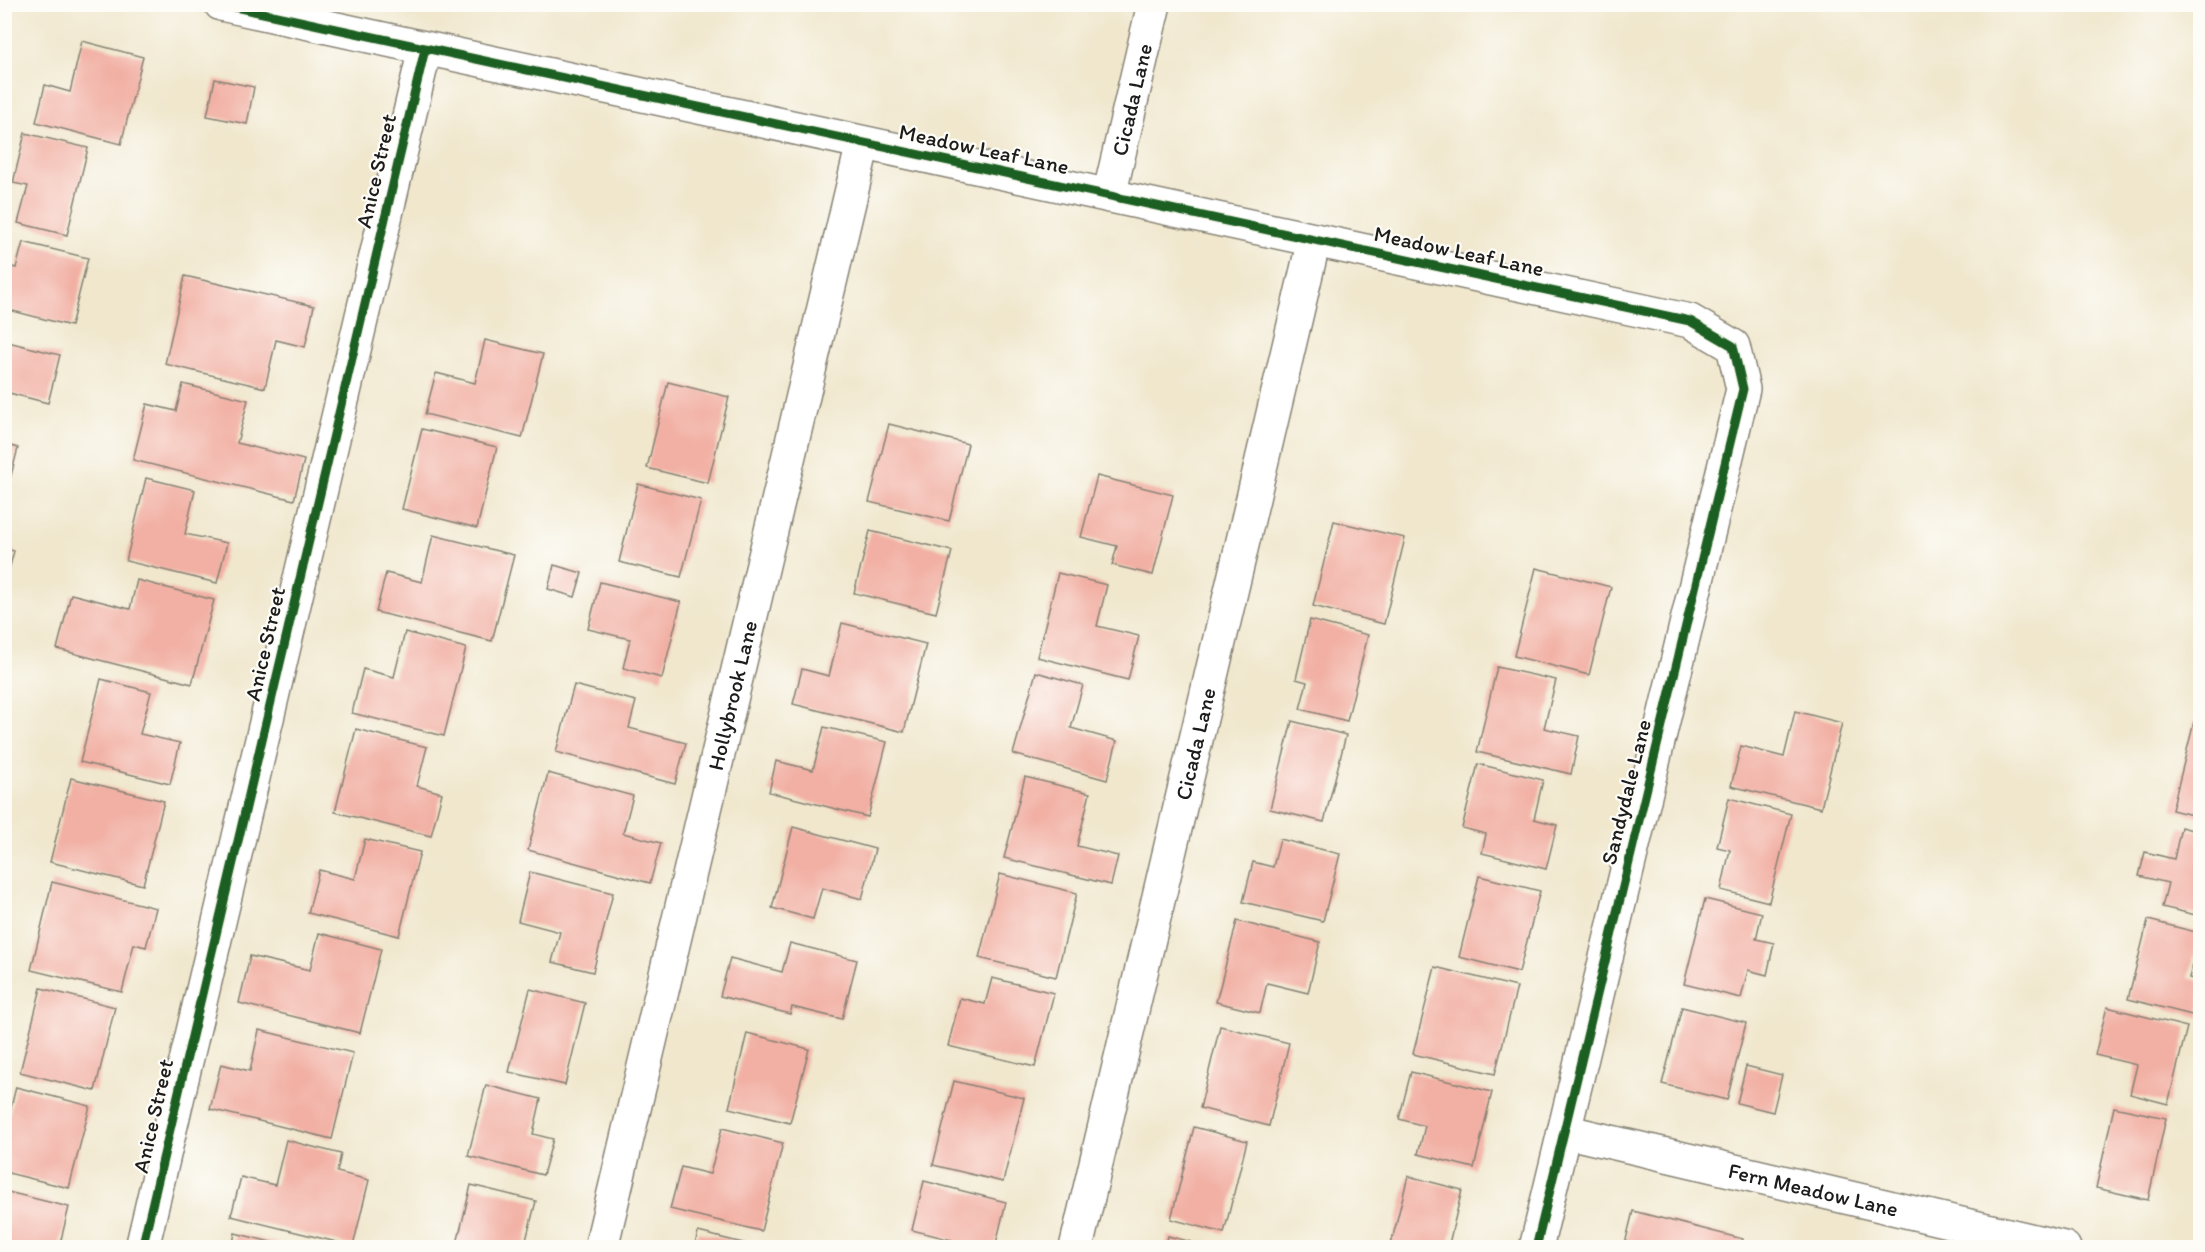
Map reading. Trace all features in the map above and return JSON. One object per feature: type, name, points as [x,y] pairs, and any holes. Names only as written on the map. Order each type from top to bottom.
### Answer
[{"type":"street","name":"Meadow Leaf Lane","points":[[221,4],[1690,321],[1733,346]]},
{"type":"street","name":"Cicada Lane","points":[[1109,196],[1154,4]]},
{"type":"street","name":"Anice Street","points":[[142,1248],[425,48]]},
{"type":"street","name":"Hollybrook Lane","points":[[601,1248],[863,143]]},
{"type":"street","name":"Cicada Lane","points":[[1076,1248],[1314,240]]},
{"type":"street","name":"Sandydale Lane","points":[[1536,1248],[1743,389],[1733,346]]},
{"type":"street","name":"Fern Meadow Lane","points":[[1563,1131],[2064,1248]]},
{"type":"building","points":[[82,41],[143,57],[121,144],[36,122],[45,85],[70,92]]},
{"type":"building","points":[[215,79],[254,87],[247,124],[207,116]]},
{"type":"building","points":[[25,133],[88,148],[67,235],[18,223],[28,186],[13,183]]},
{"type":"building","points":[[23,242],[88,258],[71,326],[5,309],[5,265],[16,268]]},
{"type":"building","points":[[185,276],[314,306],[305,347],[276,340],[265,388],[165,364]]},
{"type":"building","points":[[485,340],[543,354],[522,438],[425,414],[436,373],[475,383]]},
{"type":"building","points":[[4,341],[60,355],[48,403],[9,393],[4,407]]},
{"type":"building","points":[[668,382],[729,397],[708,483],[647,468]]},
{"type":"building","points":[[183,384],[248,400],[237,443],[304,460],[294,500],[133,460],[147,404],[176,411]]},
{"type":"building","points":[[889,424],[968,444],[949,521],[869,502]]},
{"type":"building","points":[[422,429],[497,447],[477,528],[402,509]]},
{"type":"building","points":[[4,444],[18,448],[5,499],[4,498]]},
{"type":"building","points":[[1097,476],[1173,495],[1153,575],[1112,565],[1117,546],[1081,537]]},
{"type":"building","points":[[146,478],[195,490],[185,534],[227,543],[217,583],[126,561]]},
{"type":"building","points":[[638,484],[701,500],[681,577],[619,562]]},
{"type":"building","points":[[1334,521],[1405,538],[1384,624],[1313,606]]},
{"type":"building","points":[[870,531],[952,551],[936,613],[854,593]]},
{"type":"building","points":[[433,535],[514,555],[492,641],[376,612],[386,573],[422,582]]},
{"type":"building","points":[[4,548],[14,551],[5,585],[4,585]]},
{"type":"building","points":[[554,565],[582,573],[575,597],[548,589]]},
{"type":"building","points":[[1536,568],[1611,587],[1589,675],[1514,656]]},
{"type":"building","points":[[1058,573],[1107,585],[1097,626],[1139,636],[1128,680],[1037,657]]},
{"type":"building","points":[[137,580],[214,600],[192,684],[57,649],[71,594],[130,609]]},
{"type":"building","points":[[600,582],[681,602],[662,678],[623,668],[630,639],[588,629]]},
{"type":"building","points":[[1310,620],[1368,635],[1347,721],[1300,709],[1307,682],[1296,679]]},
{"type":"building","points":[[842,623],[926,644],[904,732],[793,704],[802,669],[829,676]]},
{"type":"building","points":[[405,632],[466,648],[444,736],[352,713],[363,669],[394,677]]},
{"type":"building","points":[[1497,667],[1556,680],[1544,728],[1579,736],[1571,774],[1477,752]]},
{"type":"building","points":[[1036,672],[1083,685],[1071,728],[1117,741],[1107,780],[1013,754]]},
{"type":"building","points":[[101,679],[151,692],[140,734],[180,743],[170,784],[80,762]]},
{"type":"building","points":[[574,685],[636,701],[629,728],[686,743],[675,784],[556,752]]},
{"type":"building","points":[[1795,711],[1842,723],[1821,808],[1731,786],[1741,746],[1784,757]]},
{"type":"building","points":[[1292,721],[1346,735],[1324,822],[1270,809]]},
{"type":"building","points":[[2194,722],[2200,724],[2200,817],[2172,810]]},
{"type":"building","points":[[824,727],[887,742],[868,817],[769,792],[776,761],[813,770]]},
{"type":"building","points":[[356,729],[427,747],[417,786],[442,793],[431,836],[335,812]]},
{"type":"building","points":[[1478,764],[1543,780],[1534,819],[1557,825],[1546,869],[1482,853],[1486,834],[1462,828]]},
{"type":"building","points":[[548,773],[633,796],[623,833],[661,843],[650,883],[528,850]]},
{"type":"building","points":[[1025,777],[1090,793],[1077,846],[1118,856],[1111,885],[1004,858]]},
{"type":"building","points":[[71,778],[164,801],[143,885],[50,862]]},
{"type":"building","points":[[1729,798],[1791,814],[1769,902],[1721,890],[1730,850],[1717,847]]},
{"type":"building","points":[[793,827],[875,849],[862,899],[822,888],[813,919],[772,908]]},
{"type":"building","points":[[2181,827],[2200,832],[2200,916],[2162,907],[2168,883],[2139,876],[2145,852],[2174,859]]},
{"type":"building","points":[[365,839],[420,852],[399,936],[308,913],[319,870],[355,879]]},
{"type":"building","points":[[1280,839],[1340,854],[1323,921],[1243,902],[1253,862],[1273,867]]},
{"type":"building","points":[[530,872],[613,893],[593,972],[552,962],[560,932],[518,921]]},
{"type":"building","points":[[1000,874],[1077,893],[1056,977],[979,958]]},
{"type":"building","points":[[1479,876],[1540,891],[1519,972],[1459,957]]},
{"type":"building","points":[[52,882],[156,908],[146,947],[134,944],[122,992],[31,970]]},
{"type":"building","points":[[1705,899],[1762,913],[1756,939],[1774,943],[1767,975],[1748,970],[1741,998],[1684,984]]},
{"type":"building","points":[[2148,920],[2200,933],[2189,978],[2200,981],[2200,1017],[2128,999]]},
{"type":"building","points":[[1237,921],[1320,942],[1308,993],[1267,983],[1260,1013],[1216,1002]]},
{"type":"building","points":[[319,933],[381,949],[360,1033],[239,1003],[250,956],[310,970]]},
{"type":"building","points":[[790,943],[857,960],[842,1019],[792,1007],[790,1014],[720,996],[730,958],[782,972]]},
{"type":"building","points":[[1435,967],[1517,987],[1495,1074],[1413,1054]]},
{"type":"building","points":[[992,978],[1054,993],[1035,1067],[948,1046],[960,998],[985,1004]]},
{"type":"building","points":[[41,988],[115,1007],[95,1091],[20,1072]]},
{"type":"building","points":[[530,989],[585,1003],[565,1085],[509,1072]]},
{"type":"building","points":[[1682,1007],[1746,1023],[1727,1100],[1662,1084]]},
{"type":"building","points":[[2107,1007],[2187,1027],[2168,1104],[2130,1094],[2137,1065],[2095,1055]]},
{"type":"building","points":[[1220,1026],[1289,1043],[1269,1126],[1200,1108]]},
{"type":"building","points":[[259,1030],[353,1053],[332,1139],[210,1109],[221,1064],[250,1071]]},
{"type":"building","points":[[747,1033],[809,1049],[790,1123],[729,1108]]},
{"type":"building","points":[[1746,1066],[1782,1075],[1773,1112],[1737,1103]]},
{"type":"building","points":[[1411,1072],[1492,1092],[1474,1168],[1418,1154],[1425,1126],[1399,1119]]},
{"type":"building","points":[[954,1081],[1024,1098],[1003,1182],[933,1165]]},
{"type":"building","points":[[486,1085],[541,1099],[533,1134],[553,1139],[543,1175],[468,1156]]},
{"type":"building","points":[[16,1087],[90,1106],[69,1188],[4,1172],[4,1135]]},
{"type":"building","points":[[2114,1107],[2166,1118],[2148,1200],[2096,1188]]},
{"type":"building","points":[[1194,1127],[1247,1141],[1224,1233],[1171,1219]]},
{"type":"building","points":[[722,1128],[783,1143],[761,1231],[670,1209],[681,1167],[710,1174]]},
{"type":"building","points":[[286,1140],[341,1154],[337,1172],[369,1180],[353,1246],[231,1216],[241,1177],[275,1185]]},
{"type":"building","points":[[1408,1176],[1462,1190],[1448,1248],[1390,1248]]},
{"type":"building","points":[[924,1181],[1006,1202],[995,1248],[950,1248],[952,1240],[912,1230]]},
{"type":"building","points":[[471,1185],[536,1201],[524,1248],[456,1248]]},
{"type":"building","points":[[4,1191],[69,1207],[59,1248],[4,1248]]},
{"type":"building","points":[[1633,1211],[1743,1239],[1741,1248],[1624,1248]]},
{"type":"building","points":[[698,1232],[759,1247],[694,1248]]},
{"type":"building","points":[[235,1233],[291,1247],[291,1248],[232,1248]]},
{"type":"building","points":[[1168,1236],[1211,1247],[1211,1248],[1165,1248]]},
{"type":"cycle path","points":[[221,4],[1690,321],[1733,346],[1743,389],[1536,1248]]},
{"type":"cycle path","points":[[142,1248],[425,49]]}]
